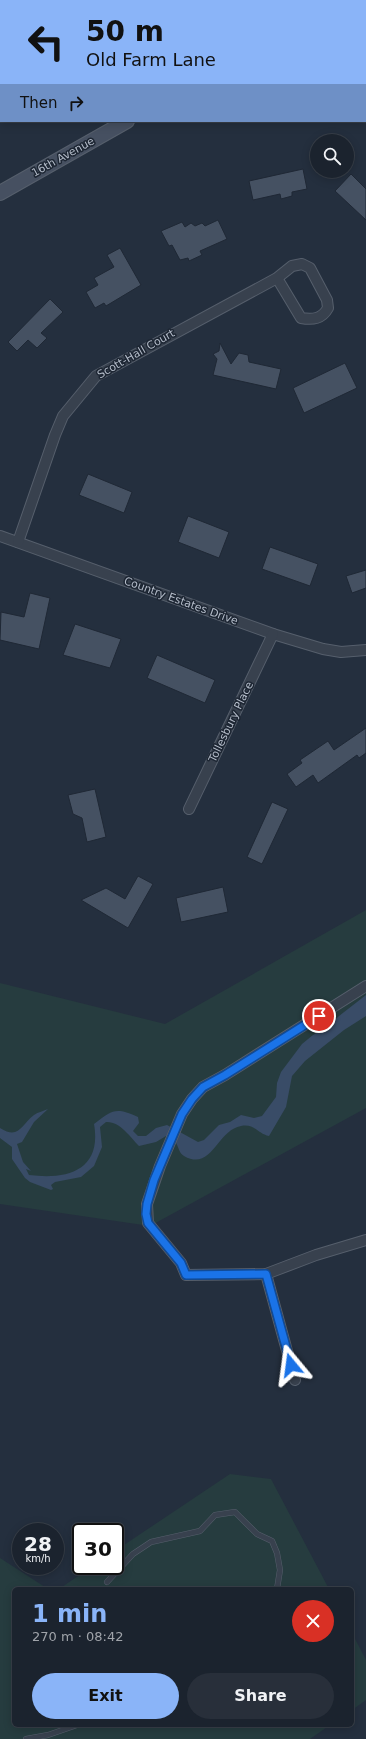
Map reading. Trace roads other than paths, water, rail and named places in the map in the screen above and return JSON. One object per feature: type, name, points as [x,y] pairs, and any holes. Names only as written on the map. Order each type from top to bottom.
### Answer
[{"type":"main road","name":"16th Avenue","points":[[0,192],[125,122]]},
{"type":"street","name":"Scott-Hall Court","points":[[18,542],[63,416],[96,376],[276,278],[292,266],[302,264],[310,268],[327,300],[328,308],[324,316],[311,320],[301,318],[276,278]]},
{"type":"street","name":"Country Estates Drive","points":[[0,536],[273,634],[323,649],[341,652],[366,650]]},
{"type":"street","name":"Tollesbury Place","points":[[189,809],[273,634]]},
{"type":"street","points":[[366,986],[225,1075],[203,1087],[192,1099],[182,1114],[160,1166],[147,1204],[148,1223],[181,1263],[186,1275],[266,1274],[366,1240]]},
{"type":"street","points":[[266,1274],[295,1380]]},
{"type":"lane","points":[[107,1582],[133,1554],[151,1542],[200,1531],[215,1515],[235,1512],[257,1534],[272,1541],[278,1553],[280,1570],[277,1587]]},
{"type":"lane","points":[[26,1739],[48,1735],[71,1727]]},
{"type":"water","points":[[366,995],[366,1016],[344,1030],[305,1061],[292,1076],[286,1107],[269,1136],[253,1127],[245,1125],[241,1126],[233,1129],[226,1135],[208,1155],[201,1159],[194,1159],[182,1155],[176,1143],[166,1136],[156,1142],[139,1146],[116,1124],[106,1122],[100,1127],[102,1147],[94,1166],[81,1177],[55,1182],[51,1185],[53,1189],[51,1190],[30,1182],[25,1178],[12,1159],[12,1147],[0,1138],[0,1128],[6,1131],[16,1132],[34,1115],[48,1109],[34,1122],[22,1142],[17,1144],[23,1162],[31,1171],[26,1169],[29,1175],[43,1176],[57,1176],[69,1173],[79,1169],[87,1162],[93,1152],[95,1140],[94,1124],[110,1113],[114,1112],[124,1112],[138,1117],[139,1123],[133,1131],[138,1136],[146,1136],[156,1128],[167,1125],[198,1142],[204,1140],[219,1125],[230,1122],[241,1115],[254,1118],[262,1116],[276,1097],[277,1083],[281,1072],[302,1044],[313,1035],[326,1028]]}]
